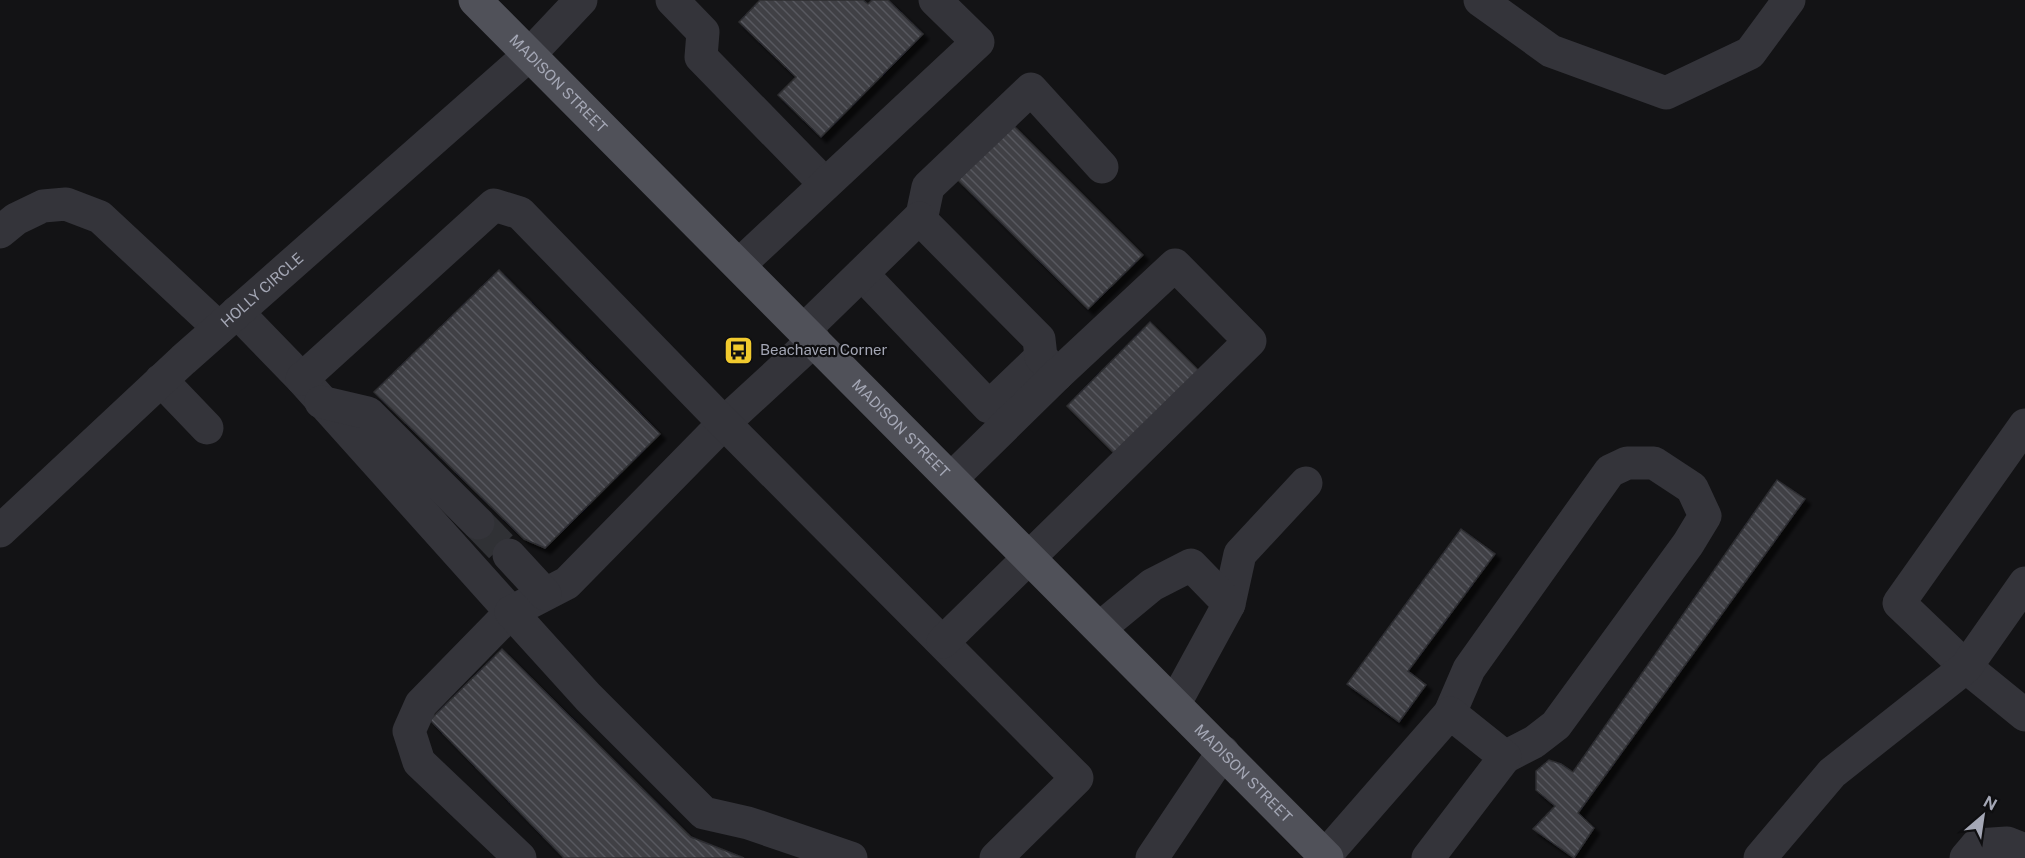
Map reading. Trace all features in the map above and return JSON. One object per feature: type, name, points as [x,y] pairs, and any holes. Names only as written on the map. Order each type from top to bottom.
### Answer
[{"type":"main road","name":"MADISON STREET","points":[[476,0],[1326,857]]},
{"type":"street","name":"HOLLY CIRCLE","points":[[0,531],[161,380],[530,54],[581,0]]},
{"type":"street","points":[[672,0],[703,32],[701,57],[825,184]]},
{"type":"street","points":[[739,265],[978,42],[935,0]]},
{"type":"street","points":[[1480,0],[1551,51],[1666,93],[1750,53],[1789,0]]},
{"type":"street","points":[[921,220],[928,187],[1030,89],[1102,167]]},
{"type":"street","points":[[0,232],[16,219],[43,206],[66,204],[100,217],[311,390],[588,697],[704,813],[748,823],[851,858]]},
{"type":"street","points":[[311,390],[494,205],[520,213],[724,423],[1077,778],[996,858]]},
{"type":"street","points":[[520,858],[419,762],[409,731],[421,704],[511,612],[567,583],[809,335],[862,274],[919,218],[1039,339],[1049,366]]},
{"type":"street","points":[[862,274],[989,407],[1049,366],[1175,265],[1250,341],[943,642]]},
{"type":"street","points":[[951,479],[1049,366]]},
{"type":"street","points":[[161,380],[207,428]]},
{"type":"street","points":[[311,390],[368,413],[478,523]]},
{"type":"street","points":[[2025,425],[1899,603],[1966,667],[2025,715]]},
{"type":"street","points":[[1326,857],[1401,766],[1450,713],[1469,669],[1610,471],[1627,463],[1654,463],[1692,488],[1705,516],[1688,544],[1556,725],[1534,742],[1505,758],[1428,858]]},
{"type":"street","points":[[1175,704],[1229,604],[1240,554],[1306,483]]},
{"type":"street","points":[[509,555],[545,594]]},
{"type":"street","points":[[1100,628],[1152,585],[1191,565],[1229,604]]},
{"type":"street","points":[[1760,858],[1832,773],[1966,667],[2025,583]]},
{"type":"street","points":[[1450,713],[1505,758]]},
{"type":"street","points":[[1152,858],[1223,752]]},
{"type":"street","points":[[1966,858],[1977,845],[2007,843],[2025,850]]},
{"type":"building","points":[[760,0],[863,0],[868,4],[872,0],[888,0],[923,34],[821,137],[778,95],[796,77],[739,22]]},
{"type":"building","points":[[1013,125],[1143,255],[1088,309],[958,180]]},
{"type":"building","points":[[499,270],[660,434],[545,548],[524,539],[374,392]]},
{"type":"building","points":[[1150,322],[1202,374],[1118,457],[1067,406]]},
{"type":"building","points":[[1777,480],[1805,499],[1578,813],[1594,828],[1574,858],[1533,829],[1555,806],[1536,790],[1536,771],[1549,760],[1573,772]]},
{"type":"building","points":[[1461,529],[1495,554],[1408,671],[1426,685],[1399,722],[1347,684]]},
{"type":"building","points":[[502,649],[691,837],[744,858],[564,858],[430,720]]},
{"type":"tunnel","points":[[478,523],[509,555]]},
{"type":"place","name":"Beachaven Corner","points":[[739,350]]}]
